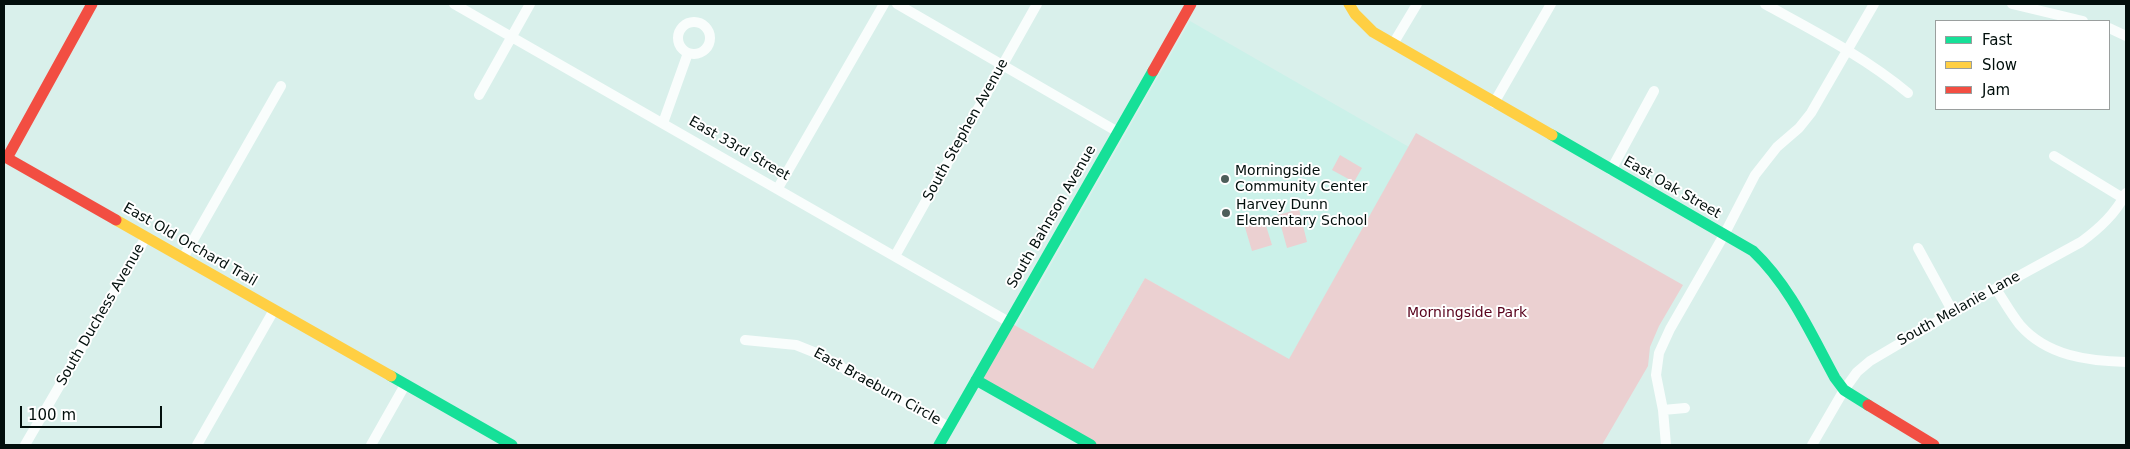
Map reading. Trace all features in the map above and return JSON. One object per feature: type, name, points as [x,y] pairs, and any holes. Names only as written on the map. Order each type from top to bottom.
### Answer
[{"type":"street","name":"East Old Orchard Trail","points":[[92,4],[5,157],[509,445]]},
{"type":"street","name":"East 33rd Street","points":[[454,4],[1009,322]]},
{"type":"street","points":[[479,95],[530,4]]},
{"type":"street","points":[[778,188],[884,4]]},
{"type":"street","points":[[897,4],[1118,132]]},
{"type":"street","name":"South Stephen Avenue","points":[[895,256],[1037,4]]},
{"type":"street","name":"South Bahnson Avenue","points":[[939,445],[1191,4]]},
{"type":"street","name":"East Oak Street","points":[[1349,4],[1363,23],[1373,32],[1753,251],[1766,262],[1778,277],[1835,378],[1844,390],[1934,445]]},
{"type":"street","points":[[1393,44],[1416,4]]},
{"type":"street","points":[[1494,103],[1551,4]]},
{"type":"street","points":[[1765,4],[1849,51],[1889,76],[1908,93]]},
{"type":"street","points":[[1666,445],[1663,410],[1656,376],[1659,353],[1670,329],[1724,235],[1755,175],[1777,147],[1799,128],[1811,113],[1849,51],[1874,4]]},
{"type":"street","points":[[2016,5],[2079,20]]},
{"type":"street","points":[[2110,28],[2126,36]]},
{"type":"street","points":[[663,123],[688,53]]},
{"type":"street","points":[[183,258],[281,86]]},
{"type":"street","points":[[1611,170],[1654,90]]},
{"type":"street","points":[[2054,156],[2125,197]]},
{"type":"street","name":"South Melanie Lane","points":[[1812,445],[1844,390],[1857,372],[1870,361],[1953,312],[2081,242],[2101,228],[2125,197]]},
{"type":"street","name":"South Duchess Avenue","points":[[25,445],[146,237]]},
{"type":"street","points":[[1918,248],[1953,312]]},
{"type":"street","points":[[1996,289],[2020,326],[2060,352],[2083,359],[2126,362]]},
{"type":"street","points":[[197,445],[274,310]]},
{"type":"street","name":"East Braeburn Circle","points":[[745,340],[796,345],[816,353],[949,427]]},
{"type":"street","points":[[976,380],[1091,445]]},
{"type":"street","points":[[371,445],[405,385]]},
{"type":"street","points":[[1663,410],[1685,408]]},
{"type":"shaded area","name":"Harvey Dunn Elementary School","points":[[1190,21],[1409,147],[1289,360],[1145,278],[1093,369],[1016,326]]},
{"type":"green space","name":"Morningside Park","points":[[1416,133],[1683,285],[1659,326],[1650,347],[1648,366],[1602,445],[1095,445],[976,380],[1009,322],[1093,369],[1145,278],[1289,359]]},
{"type":"green space","points":[[1340,155],[1362,168],[1354,182],[1332,170]]},
{"type":"green space","points":[[1299,209],[1307,242],[1287,248],[1278,215]]},
{"type":"green space","points":[[1264,219],[1272,245],[1252,251],[1244,224]]},
{"type":"traffic: fast","points":[[939,445],[1153,71]]},
{"type":"traffic: fast","points":[[1552,135],[1753,251],[1778,279],[1789,295],[1835,378],[1844,390],[1868,405]]},
{"type":"traffic: fast","points":[[391,376],[512,445]]},
{"type":"traffic: fast","points":[[976,380],[1091,445]]},
{"type":"traffic: slow","points":[[1349,4],[1355,14],[1373,32],[1552,135]]},
{"type":"traffic: slow","points":[[116,220],[391,376]]},
{"type":"traffic: jam","points":[[92,4],[7,158],[116,220]]},
{"type":"traffic: jam","points":[[1153,71],[1191,4]]},
{"type":"traffic: jam","points":[[1868,405],[1934,445]]},
{"type":"place","name":"Morningside Community Center","points":[[1225,179]]},
{"type":"place","name":"Harvey Dunn Elementary School","points":[[1226,213]]}]
